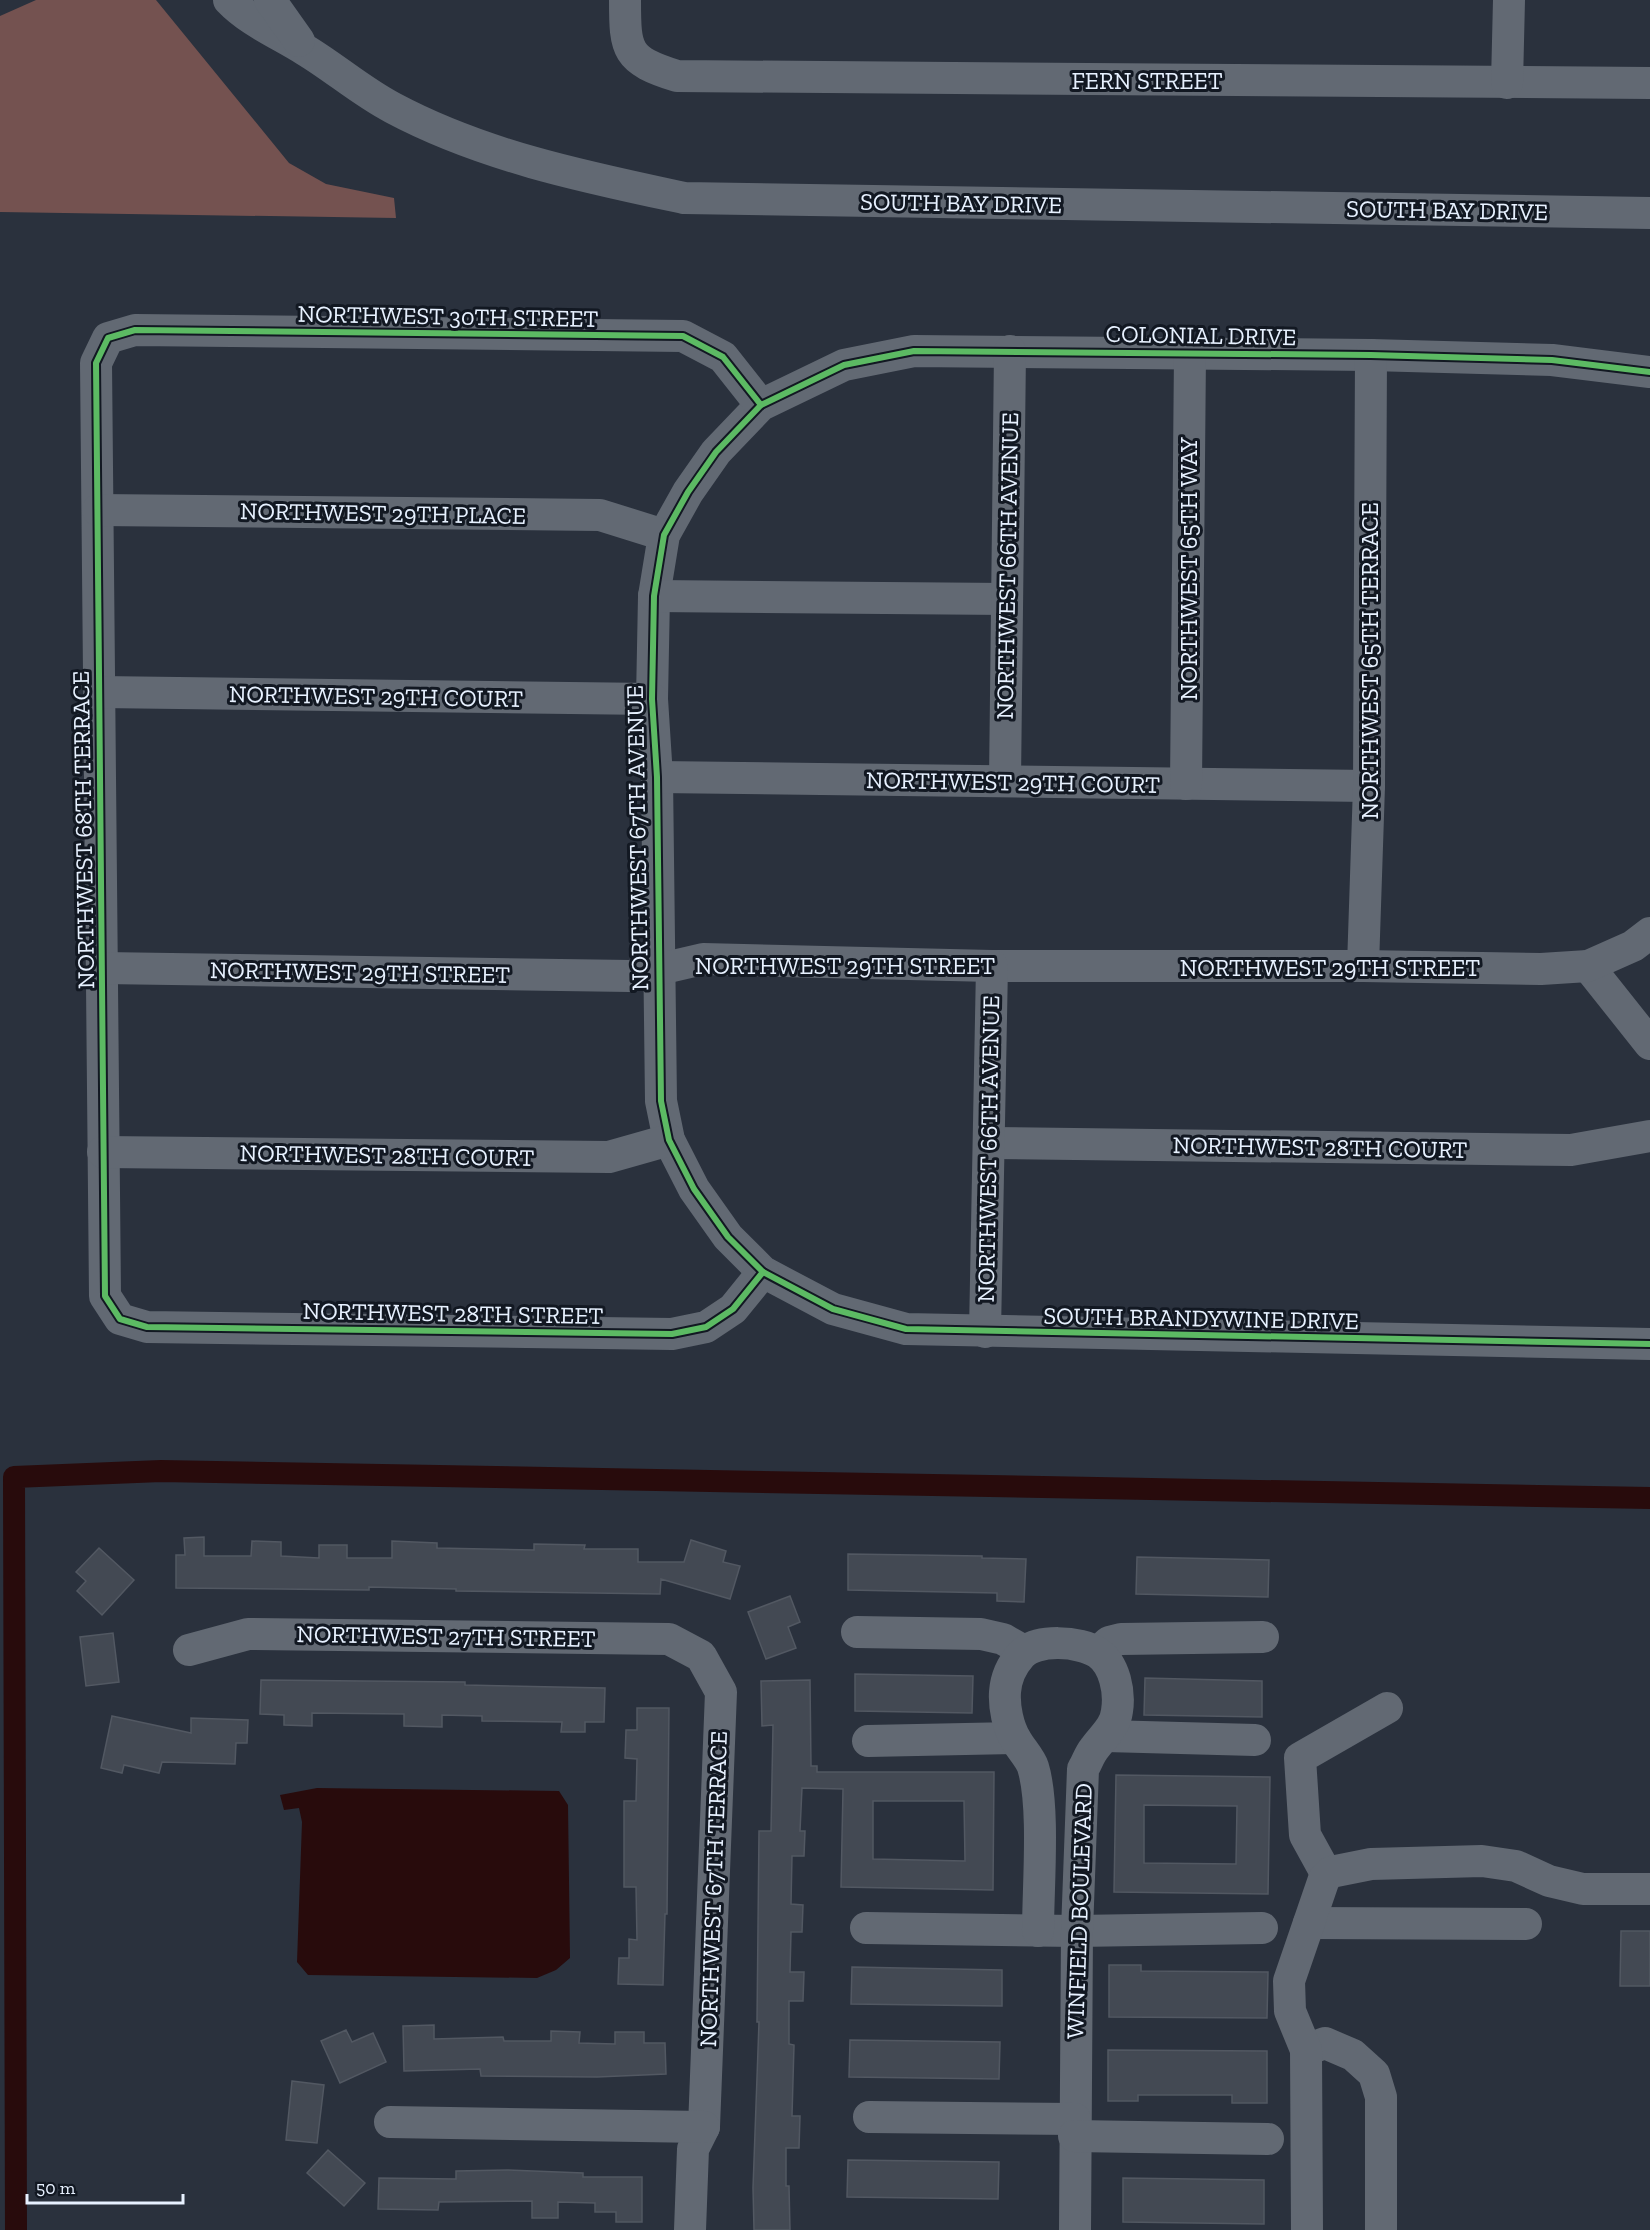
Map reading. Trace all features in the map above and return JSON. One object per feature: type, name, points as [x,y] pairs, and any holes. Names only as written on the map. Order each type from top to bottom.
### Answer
[{"type":"street","name":"SOUTH BAY DRIVE","points":[[230,0],[239,11],[305,49],[392,108],[489,149],[580,176],[684,198],[1650,213]]},
{"type":"street","name":"SOUTH BAY DRIVE","points":[[270,0],[305,49]]},
{"type":"street","name":"FERN STREET","points":[[625,0],[625,41],[646,66],[677,76],[1650,83]]},
{"type":"street","points":[[1507,83],[1509,0]]},
{"type":"street","name":"NORTHWEST 30TH STREET","points":[[108,338],[135,330],[682,336],[723,357],[761,405]]},
{"type":"street","name":"NORTHWEST 68TH TERRACE","points":[[108,338],[96,363],[103,1152],[105,1296],[120,1319]]},
{"type":"street","name":"COLONIAL DRIVE","points":[[761,405],[844,365],[914,351],[1371,355],[1552,360],[1650,372]]},
{"type":"street","name":"NORTHWEST 66TH AVENUE","points":[[1005,781],[1010,351]]},
{"type":"street","name":"NORTHWEST 65TH WAY","points":[[1186,784],[1190,353]]},
{"type":"street","name":"NORTHWEST 65TH TERRACE","points":[[1363,966],[1370,786],[1371,355]]},
{"type":"street","name":"NORTHWEST 67TH AVENUE","points":[[761,405],[716,452],[688,492],[664,536],[654,596],[652,699],[657,777],[657,969],[661,1101],[669,1140],[694,1189],[728,1237],[763,1272]]},
{"type":"street","name":"NORTHWEST 29TH PLACE","points":[[98,510],[600,515],[664,536]]},
{"type":"street","points":[[654,596],[1007,599]]},
{"type":"street","name":"NORTHWEST 29TH COURT","points":[[100,692],[652,699]]},
{"type":"street","name":"NORTHWEST 29TH COURT","points":[[657,777],[1370,786]]},
{"type":"street","points":[[1650,933],[1633,946],[1588,966],[1650,1044]]},
{"type":"street","name":"NORTHWEST 29TH STREET","points":[[103,968],[630,976],[703,959],[992,966],[1363,966],[1541,969],[1588,966]]},
{"type":"street","name":"NORTHWEST 66TH AVENUE","points":[[985,1332],[992,966]]},
{"type":"street","name":"NORTHWEST 28TH COURT","points":[[990,1143],[1571,1150],[1650,1136]]},
{"type":"street","name":"NORTHWEST 28TH COURT","points":[[103,1152],[609,1157],[669,1140]]},
{"type":"street","name":"NORTHWEST 28TH STREET","points":[[120,1319],[147,1327],[672,1334],[706,1327],[733,1309],[763,1272]]},
{"type":"street","name":"SOUTH BRANDYWINE DRIVE","points":[[763,1272],[833,1309],[906,1329],[1650,1344]]},
{"type":"street","points":[[857,1632],[981,1634],[1004,1639],[1024,1651],[1046,1644],[1065,1644],[1098,1653],[1109,1642],[1121,1639],[1263,1637]]},
{"type":"street","name":"NORTHWEST 27TH STREET","points":[[189,1650],[248,1634],[295,1634],[669,1639],[701,1656]]},
{"type":"street","name":"WINFIELD BOULEVARD","points":[[1024,1651],[1010,1671],[1005,1692],[1007,1715],[1014,1738],[1033,1766],[1037,1794],[1038,1931]]},
{"type":"street","name":"WINFIELD BOULEVARD","points":[[1075,2230],[1077,1931],[1083,1769],[1093,1750],[1114,1724],[1117,1710],[1117,1686],[1110,1665],[1098,1653]]},
{"type":"street","name":"NORTHWEST 67TH TERRACE","points":[[690,2230],[693,2149],[704,2127],[721,1692],[701,1656]]},
{"type":"street","points":[[1328,1875],[1305,1835],[1300,1758],[1387,1708]]},
{"type":"street","points":[[1106,1736],[1255,1740]]},
{"type":"street","points":[[868,1741],[1014,1738]]},
{"type":"street","points":[[1307,2230],[1306,2050],[1290,2011],[1289,1981],[1309,1923],[1331,1872],[1371,1864],[1482,1861],[1516,1866],[1549,1881],[1583,1889],[1650,1889]]},
{"type":"street","points":[[1309,1923],[1526,1924]]},
{"type":"street","points":[[866,1928],[1077,1931],[1262,1928]]},
{"type":"street","points":[[1306,2050],[1325,2043],[1353,2055],[1374,2074],[1381,2097],[1381,2230]]},
{"type":"street","points":[[869,2117],[1268,2139]]},
{"type":"street","points":[[390,2122],[704,2127]]},
{"type":"street","name":"NORTHWEST 67TH TERRACE","points":[[704,2127],[712,2145],[709,2230]]},
{"type":"shaded area","points":[[36,0],[156,0],[289,163],[326,184],[394,198],[396,218],[0,212],[0,16]]},
{"type":"shaded area","points":[[317,1788],[559,1791],[568,1805],[570,1958],[556,1970],[537,1978],[308,1975],[297,1962],[302,1822],[299,1808],[284,1810],[280,1795]]},
{"type":"building","points":[[204,1537],[204,1556],[251,1556],[252,1541],[281,1542],[281,1556],[319,1558],[319,1545],[347,1545],[347,1558],[392,1558],[392,1541],[437,1543],[437,1548],[534,1550],[534,1544],[585,1545],[584,1549],[638,1549],[638,1562],[684,1562],[691,1540],[726,1551],[723,1562],[740,1566],[730,1599],[661,1579],[660,1594],[456,1591],[456,1589],[369,1587],[369,1590],[176,1588],[176,1555],[185,1555],[184,1538]]},
{"type":"building","points":[[99,1548],[134,1580],[102,1615],[77,1591],[86,1581],[76,1572]]},
{"type":"building","points":[[848,1554],[1026,1559],[1024,1602],[997,1601],[997,1593],[848,1590]]},
{"type":"building","points":[[1137,1557],[1269,1560],[1268,1597],[1136,1594]]},
{"type":"building","points":[[790,1596],[800,1622],[788,1627],[796,1648],[766,1659],[748,1612]]},
{"type":"building","points":[[113,1633],[119,1682],[86,1686],[80,1637]]},
{"type":"building","points":[[855,1674],[973,1676],[972,1713],[855,1711]]},
{"type":"building","points":[[1145,1678],[1262,1681],[1262,1717],[1144,1715]]},
{"type":"building","points":[[261,1680],[465,1682],[465,1685],[605,1688],[604,1722],[585,1722],[585,1732],[561,1732],[562,1722],[482,1721],[482,1716],[442,1715],[442,1727],[404,1726],[404,1714],[312,1713],[312,1726],[284,1725],[284,1715],[260,1714]]},
{"type":"building","points":[[810,1680],[811,1766],[817,1766],[817,1772],[994,1772],[993,1890],[841,1887],[843,1789],[802,1788],[800,1831],[805,1831],[804,1856],[792,1856],[791,1904],[803,1905],[802,1932],[791,1932],[790,1972],[804,1972],[803,2001],[789,2001],[789,2044],[794,2045],[792,2116],[800,2116],[799,2148],[786,2148],[786,2186],[789,2186],[790,2230],[754,2230],[753,2188],[759,2022],[757,2022],[759,1831],[771,1831],[773,1725],[762,1726],[761,1681]],"holes":[[[873,1801],[964,1801],[965,1861],[873,1859]]]},
{"type":"building","points":[[637,1708],[669,1708],[667,1914],[665,1914],[663,1985],[618,1984],[619,1958],[629,1958],[629,1939],[637,1940],[636,1887],[624,1887],[624,1801],[636,1801],[637,1759],[625,1758],[626,1730],[637,1730]]},
{"type":"building","points":[[112,1716],[191,1733],[191,1718],[248,1720],[247,1743],[236,1743],[235,1764],[162,1762],[159,1773],[124,1765],[122,1773],[101,1768]]},
{"type":"building","points":[[1116,1775],[1270,1777],[1268,1894],[1114,1892]],"holes":[[[1144,1805],[1237,1806],[1236,1864],[1144,1863]]]},
{"type":"building","points":[[1621,1931],[1650,1931],[1650,1986],[1620,1986]]},
{"type":"building","points":[[1109,1965],[1141,1965],[1141,1971],[1268,1972],[1267,2018],[1109,2017]]},
{"type":"building","points":[[852,1967],[1002,1970],[1002,2006],[851,2004]]},
{"type":"building","points":[[434,2025],[434,2039],[503,2037],[504,2041],[551,2041],[551,2031],[580,2032],[579,2043],[615,2044],[615,2032],[644,2032],[644,2043],[665,2043],[666,2074],[597,2077],[481,2076],[480,2069],[404,2071],[403,2026]]},
{"type":"building","points":[[346,2030],[352,2042],[373,2033],[386,2062],[340,2083],[321,2041]]},
{"type":"building","points":[[850,2040],[1000,2042],[999,2079],[849,2077]]},
{"type":"building","points":[[1108,2050],[1267,2051],[1267,2103],[1232,2103],[1232,2095],[1138,2095],[1138,2101],[1108,2101]]},
{"type":"building","points":[[292,2081],[324,2085],[317,2143],[286,2140]]},
{"type":"building","points":[[328,2150],[365,2183],[344,2206],[307,2173]]},
{"type":"building","points":[[848,2160],[999,2162],[998,2199],[847,2197]]},
{"type":"building","points":[[507,2170],[583,2173],[583,2177],[642,2177],[642,2222],[616,2222],[616,2212],[595,2212],[595,2203],[558,2202],[558,2218],[532,2218],[532,2201],[439,2202],[438,2210],[378,2209],[379,2178],[456,2179],[456,2171]]},
{"type":"building","points":[[1123,2178],[1264,2180],[1264,2224],[1123,2222]]},
{"type":"waterway","points":[[16,2230],[14,1477],[161,1471],[1650,1498]]},
{"type":"cycle path","points":[[761,405],[723,357],[683,336],[135,330],[108,338],[96,363],[105,1296],[120,1319],[147,1327],[672,1334],[706,1327],[733,1309],[763,1272]]},
{"type":"cycle path","points":[[1650,372],[1552,360],[1371,355],[914,351],[844,365],[761,405],[716,452],[688,492],[664,535],[654,596],[652,699],[657,777],[661,1101],[669,1140],[694,1189],[728,1237],[763,1272],[833,1309],[906,1329],[1650,1344]]}]
